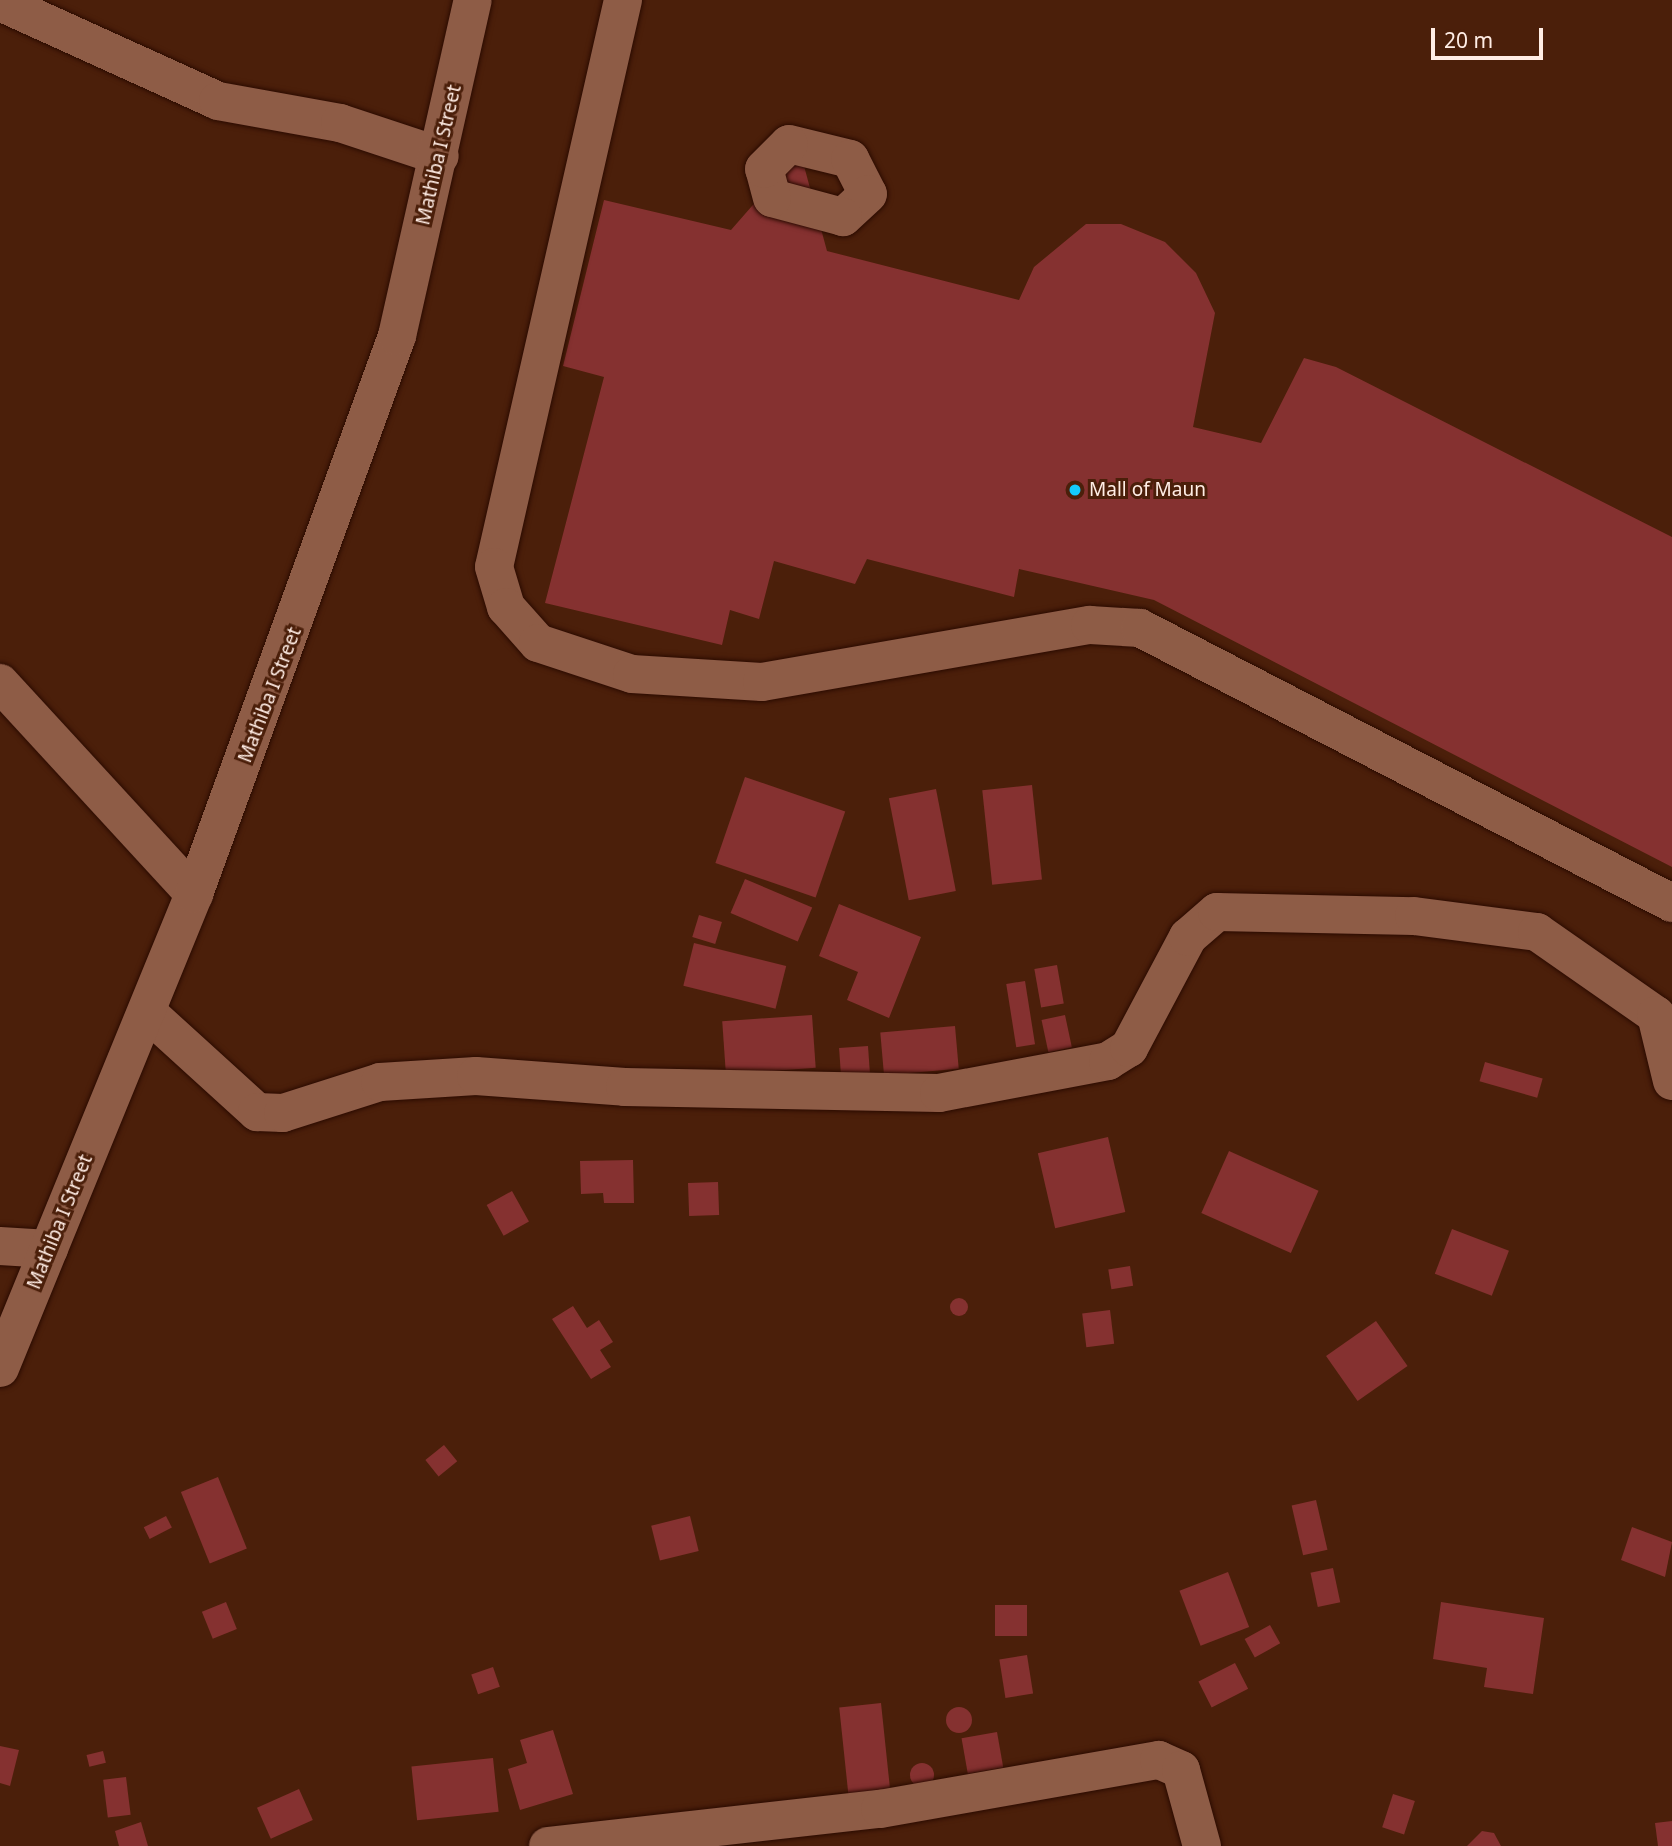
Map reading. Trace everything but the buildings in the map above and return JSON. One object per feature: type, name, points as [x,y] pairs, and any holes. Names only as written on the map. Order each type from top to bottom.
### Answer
[{"type":"street","name":"Mathiba I Street","points":[[0,1368],[194,894],[397,336],[440,156],[473,0]]},
{"type":"street","points":[[623,0],[494,567],[506,607],[538,643],[632,674],[762,682],[1090,625],[1140,628],[1672,903]]},
{"type":"street","points":[[0,2],[218,101],[340,123],[440,156]]},
{"type":"street","points":[[0,683],[194,894]]},
{"type":"street","points":[[147,1013],[257,1112],[283,1113],[380,1082],[476,1076],[625,1087],[939,1093],[1108,1061],[1129,1048],[1188,937],[1217,912],[1414,916],[1537,932],[1656,1015],[1672,1081]]},
{"type":"street","points":[[0,1246],[49,1249]]},
{"type":"street","points":[[548,1846],[880,1809],[1158,1760],[1181,1770],[1202,1846]]},
{"type":"place","name":"Mall of Maun","points":[[1075,490]]}]
